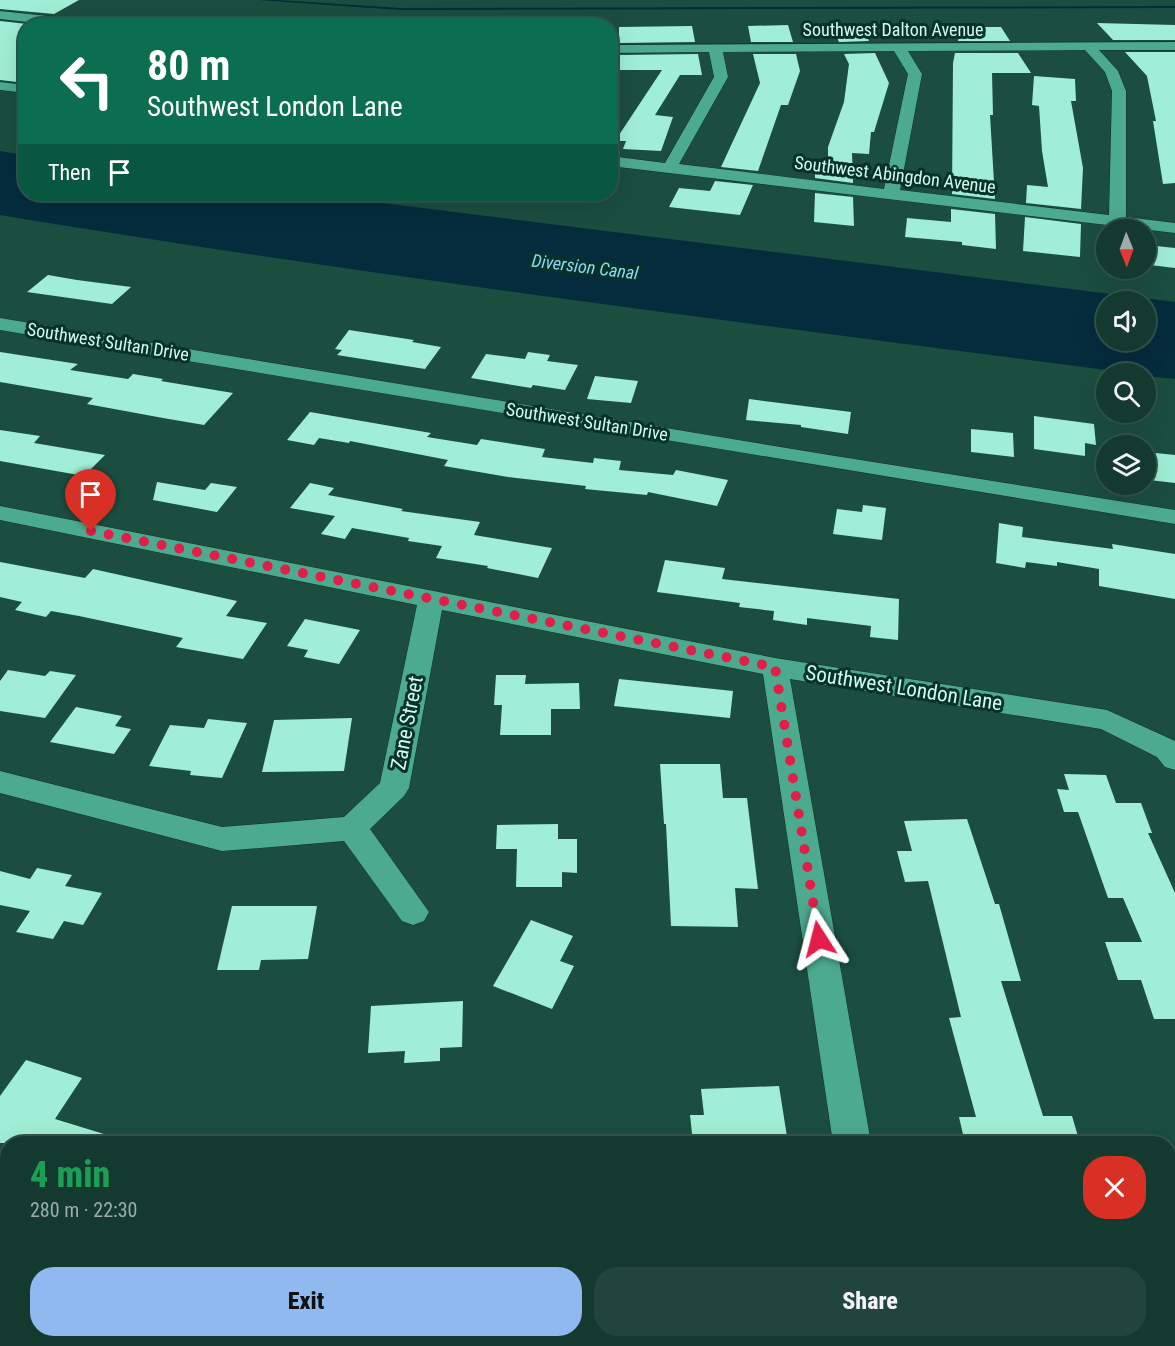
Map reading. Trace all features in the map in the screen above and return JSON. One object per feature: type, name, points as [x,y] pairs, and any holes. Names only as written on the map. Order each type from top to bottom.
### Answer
[{"type":"street","points":[[0,15],[29,18]]},
{"type":"street","name":"Southwest Dalton Avenue","points":[[618,49],[1175,46]]},
{"type":"street","points":[[1089,47],[1111,71],[1119,91],[1118,219]]},
{"type":"street","points":[[670,167],[721,77],[715,48]]},
{"type":"street","points":[[891,194],[915,74],[899,48]]},
{"type":"street","points":[[0,86],[18,88]]},
{"type":"street","name":"Southwest Abingdon Avenue","points":[[618,162],[1101,219]]},
{"type":"street","name":"Southwest Abingdon Avenue","points":[[1156,226],[1175,228]]},
{"type":"street","name":"Southwest Sultan Drive","points":[[0,324],[840,464],[1175,517]]},
{"type":"street","name":"Southwest London Lane","points":[[0,513],[775,667],[1107,720],[1171,754]]},
{"type":"street","name":"Zane Street","points":[[352,828],[394,788],[430,600]]},
{"type":"street","points":[[775,667],[851,1136]]},
{"type":"street","points":[[0,782],[222,839],[352,828],[413,912]]},
{"type":"water","name":"Diversion Canal","points":[[0,151],[18,154],[18,201],[367,201],[1096,292],[1096,351],[1156,351],[1156,300],[1175,302],[1175,379],[1156,377],[1156,363],[1096,363],[1096,369],[564,299],[282,259],[0,215]]},
{"type":"building","points":[[0,0],[79,0],[54,14],[0,9]]},
{"type":"building","points":[[0,21],[18,23],[18,82],[0,80]]},
{"type":"building","points":[[1097,23],[1175,25],[1175,40],[1113,40]]},
{"type":"building","points":[[788,25],[793,42],[751,42],[748,26]]},
{"type":"building","points":[[861,25],[869,41],[839,42],[832,26]]},
{"type":"building","points":[[692,26],[695,42],[619,43],[619,27]]},
{"type":"building","points":[[961,27],[1001,27],[1010,41],[958,41]]},
{"type":"building","points":[[1125,52],[1175,52],[1175,183],[1163,184],[1153,121],[1156,121],[1147,76]]},
{"type":"building","points":[[875,53],[889,83],[874,132],[871,132],[869,154],[852,153],[853,183],[815,178],[815,165],[823,165],[823,161],[828,161],[828,147],[844,102],[849,64],[844,54]]},
{"type":"building","points":[[955,53],[1018,53],[1031,73],[992,73],[993,115],[990,115],[995,199],[952,194]]},
{"type":"building","points":[[698,54],[702,75],[680,75],[655,115],[673,117],[661,151],[623,149],[626,141],[618,141],[618,136],[662,70],[620,70],[620,55]]},
{"type":"building","points":[[753,54],[796,54],[800,71],[788,105],[781,105],[758,171],[721,167],[760,83]]},
{"type":"building","points":[[1034,76],[1075,79],[1076,101],[1071,101],[1083,168],[1081,209],[1026,203],[1027,185],[1048,187],[1042,151],[1039,106],[1032,105]]},
{"type":"building","points":[[715,181],[753,185],[740,215],[669,207],[679,188],[710,191]]},
{"type":"building","points":[[815,193],[853,197],[854,226],[814,222]]},
{"type":"building","points":[[951,209],[995,214],[996,249],[962,245],[962,242],[905,237],[907,218],[951,222]]},
{"type":"building","points":[[1025,217],[1081,224],[1080,257],[1023,251]]},
{"type":"building","points":[[1156,246],[1175,248],[1175,268],[1156,266]]},
{"type":"building","points":[[48,275],[131,287],[112,304],[27,292]]},
{"type":"building","points":[[349,330],[414,340],[412,342],[441,347],[425,369],[337,355],[342,350],[335,349]]},
{"type":"building","points":[[0,352],[78,364],[70,370],[128,379],[133,374],[233,393],[204,425],[163,418],[87,404],[93,398],[0,382]]},
{"type":"building","points":[[528,352],[550,355],[547,361],[578,365],[565,390],[533,385],[531,388],[471,378],[486,354],[525,359]]},
{"type":"building","points":[[595,376],[638,381],[631,403],[587,399]]},
{"type":"building","points":[[749,399],[851,412],[848,434],[801,427],[801,425],[746,420]]},
{"type":"building","points":[[310,412],[431,433],[427,437],[477,445],[481,439],[545,449],[542,457],[593,463],[594,458],[621,461],[619,470],[673,475],[676,470],[728,480],[717,506],[648,492],[647,495],[585,489],[586,486],[508,477],[444,466],[448,460],[350,441],[349,443],[319,438],[314,445],[287,440]]},
{"type":"building","points":[[1034,416],[1094,424],[1096,445],[1085,443],[1085,456],[1034,449]]},
{"type":"building","points":[[971,429],[1013,433],[1014,457],[971,452]]},
{"type":"building","points":[[0,430],[40,436],[34,443],[105,455],[84,476],[0,461]]},
{"type":"building","points":[[1156,453],[1175,455],[1175,483],[1156,481]]},
{"type":"building","points":[[157,482],[205,490],[211,483],[237,487],[217,512],[153,500]]},
{"type":"building","points":[[310,483],[334,488],[328,495],[403,509],[401,511],[480,522],[474,535],[552,548],[538,578],[487,568],[488,566],[436,558],[442,546],[408,541],[409,538],[352,528],[345,539],[321,534],[335,516],[290,508]]},
{"type":"building","points":[[863,505],[886,508],[882,540],[833,534],[837,509],[862,512]]},
{"type":"building","points":[[999,523],[1023,527],[1022,537],[1113,549],[1112,544],[1175,554],[1175,599],[1099,586],[1099,569],[1057,562],[1057,566],[1026,562],[1025,568],[996,563]]},
{"type":"building","points":[[665,560],[725,568],[722,579],[899,599],[898,640],[870,637],[871,626],[807,618],[807,625],[773,620],[774,611],[739,607],[740,603],[657,592]]},
{"type":"building","points":[[0,562],[85,578],[93,569],[237,601],[226,616],[267,623],[243,659],[176,647],[183,638],[51,611],[46,617],[15,610],[22,602],[0,597]]},
{"type":"building","points":[[305,619],[360,630],[339,664],[304,657],[308,650],[287,646]]},
{"type":"building","points":[[8,670],[45,676],[50,671],[76,675],[45,718],[0,711],[0,681]]},
{"type":"building","points":[[496,675],[526,675],[525,684],[579,683],[580,709],[551,709],[551,735],[500,735],[502,705],[494,705]]},
{"type":"building","points":[[619,679],[733,691],[730,718],[614,706]]},
{"type":"building","points":[[76,707],[122,716],[115,726],[131,729],[114,754],[50,742]]},
{"type":"building","points":[[352,718],[344,771],[262,772],[274,720]]},
{"type":"building","points":[[208,719],[247,723],[222,778],[190,775],[191,771],[149,766],[170,725],[204,728]]},
{"type":"building","points":[[660,764],[720,764],[723,798],[747,798],[758,889],[735,888],[738,927],[671,926],[666,824],[664,824]]},
{"type":"building","points":[[1064,774],[1106,775],[1116,803],[1141,803],[1152,833],[1148,833],[1175,893],[1175,1019],[1154,1019],[1141,980],[1118,980],[1105,942],[1142,942],[1123,898],[1108,898],[1078,812],[1064,812],[1057,789],[1069,790]]},
{"type":"building","points":[[967,819],[995,904],[999,904],[1021,981],[1001,981],[1043,1116],[1072,1116],[1078,1136],[963,1136],[959,1117],[976,1117],[949,1018],[961,1017],[928,881],[905,882],[897,851],[912,851],[904,821]]},
{"type":"building","points":[[558,824],[558,839],[577,839],[577,873],[562,872],[562,887],[516,887],[517,849],[496,849],[497,825]]},
{"type":"building","points":[[37,868],[72,875],[65,886],[102,893],[83,925],[64,921],[53,939],[16,932],[30,911],[0,905],[0,871],[30,879]]},
{"type":"building","points":[[232,906],[317,906],[308,959],[261,960],[259,970],[217,970]]},
{"type":"building","points":[[531,920],[573,936],[560,961],[574,966],[552,1009],[493,986]]},
{"type":"building","points":[[463,1001],[462,1047],[440,1048],[440,1061],[404,1063],[405,1051],[368,1053],[371,1006]]},
{"type":"building","points":[[26,1060],[82,1078],[55,1119],[110,1136],[0,1136],[0,1096]]},
{"type":"building","points":[[779,1086],[787,1136],[692,1136],[690,1115],[704,1115],[701,1089]]},
{"type":"waterway","points":[[260,0],[400,9],[1175,7]]},
{"type":"route","points":[[91,531],[775,667],[819,939]]}]
